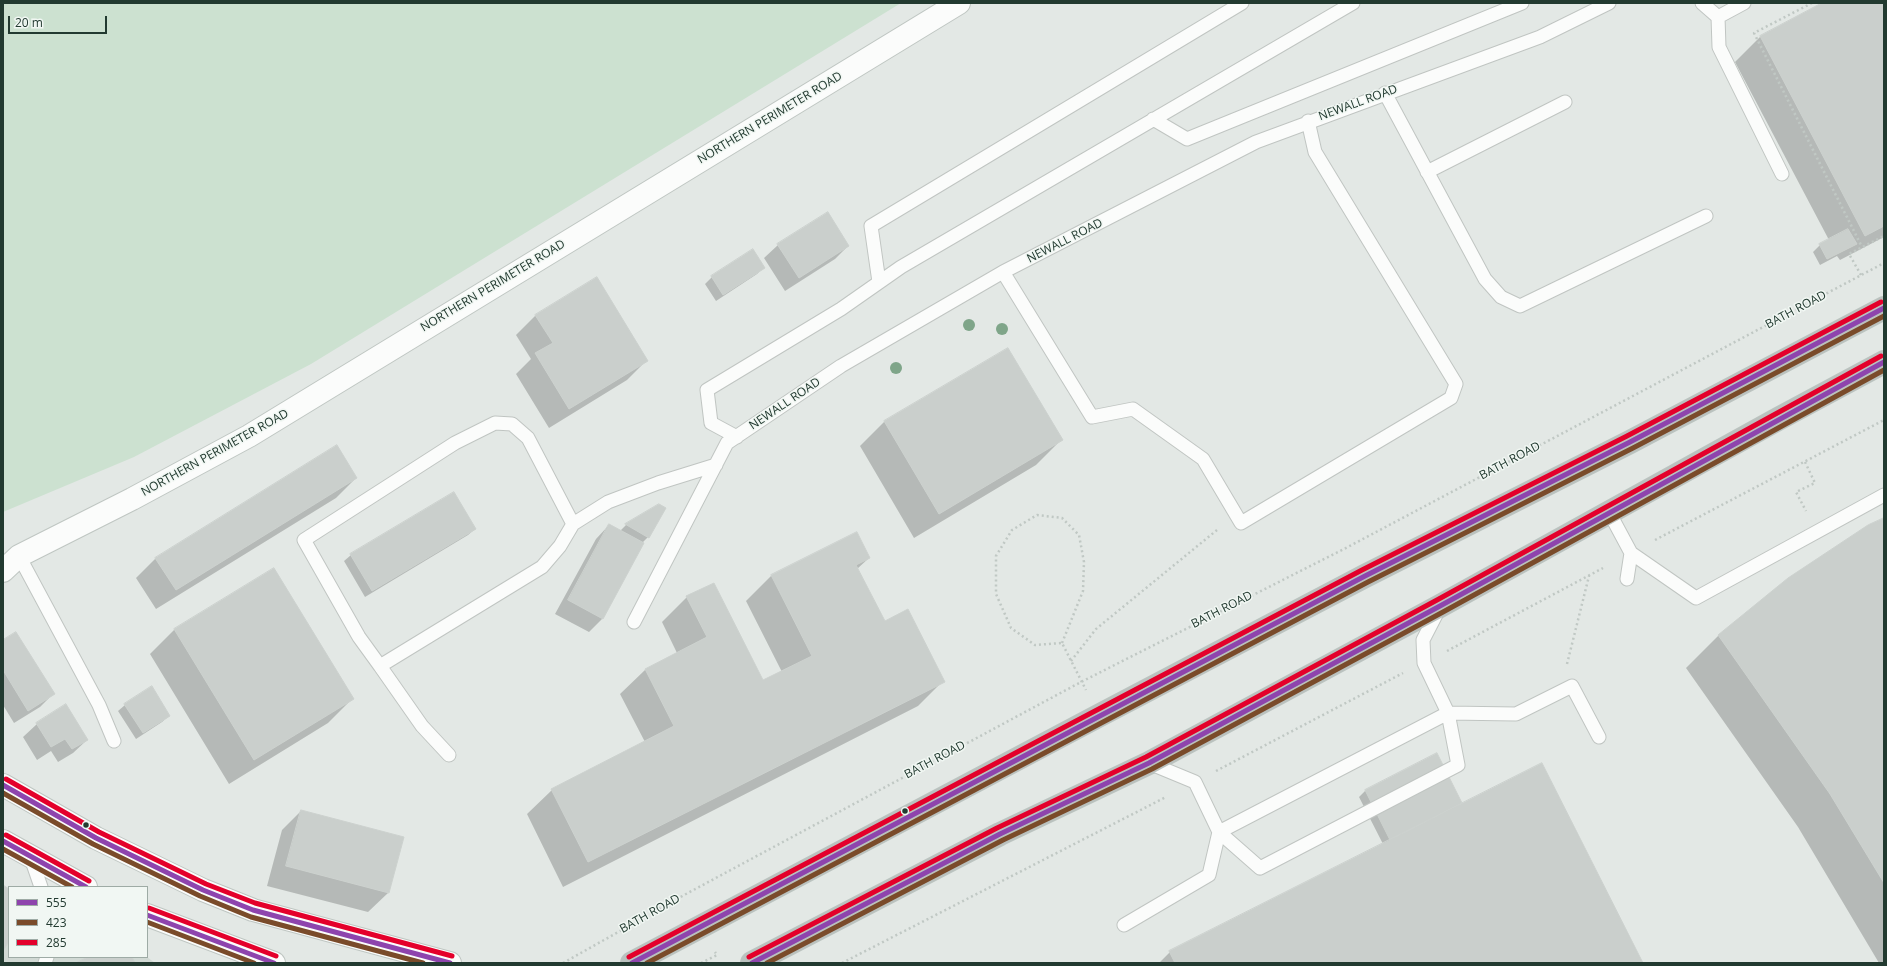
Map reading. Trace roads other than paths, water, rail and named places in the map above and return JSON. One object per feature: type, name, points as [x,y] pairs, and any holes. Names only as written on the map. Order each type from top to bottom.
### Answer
[{"type":"highway","points":[[632,963],[1365,576],[1630,442],[1884,308]]},
{"type":"highway","points":[[752,963],[1000,834],[1149,763],[1440,606],[1884,362]]},
{"type":"street","name":"NORTHERN PERIMETER ROAD","points":[[3,571],[11,557],[132,499],[249,436],[960,3]]},
{"type":"street","points":[[3,785],[96,838],[203,890],[253,910],[450,963]]},
{"type":"street","points":[[3,842],[84,886]]},
{"type":"street","points":[[148,915],[274,963]]},
{"type":"lane","points":[[879,282],[872,226],[1242,3]]},
{"type":"lane","points":[[737,437],[711,423],[707,390],[841,309],[901,267],[1353,3]]},
{"type":"lane","points":[[1153,119],[1187,139],[1522,3]]},
{"type":"lane","name":"NEWALL ROAD","points":[[634,622],[727,443],[841,366],[1003,272],[1256,142],[1308,121],[1540,37],[1609,3]]},
{"type":"lane","points":[[1702,3],[1718,17],[1719,47],[1782,174]]},
{"type":"lane","points":[[1718,17],[1744,3]]},
{"type":"lane","points":[[1385,94],[1485,279],[1501,297],[1520,306],[1706,216]]},
{"type":"lane","points":[[1427,172],[1565,102]]},
{"type":"lane","points":[[1003,272],[1092,417],[1133,409],[1203,459],[1241,522],[1451,398],[1456,384],[1315,152],[1308,121]]},
{"type":"lane","points":[[449,755],[422,726],[359,637],[304,540],[455,443],[495,423],[512,424],[528,438],[573,524]]},
{"type":"lane","points":[[380,666],[542,567],[560,546],[573,524],[608,502],[716,465]]},
{"type":"lane","points":[[1609,512],[1631,553],[1696,598],[1884,495]]},
{"type":"lane","points":[[1627,579],[1631,553]]},
{"type":"lane","points":[[11,557],[99,705],[114,741]]},
{"type":"lane","points":[[1149,763],[1195,782],[1219,832],[1260,868],[1458,765],[1448,713],[1424,663],[1423,640],[1440,606]]},
{"type":"lane","points":[[1124,925],[1209,875],[1219,832],[1448,713],[1516,714],[1572,686],[1599,737]]},
{"type":"lane","points":[[31,858],[41,886]]}]
